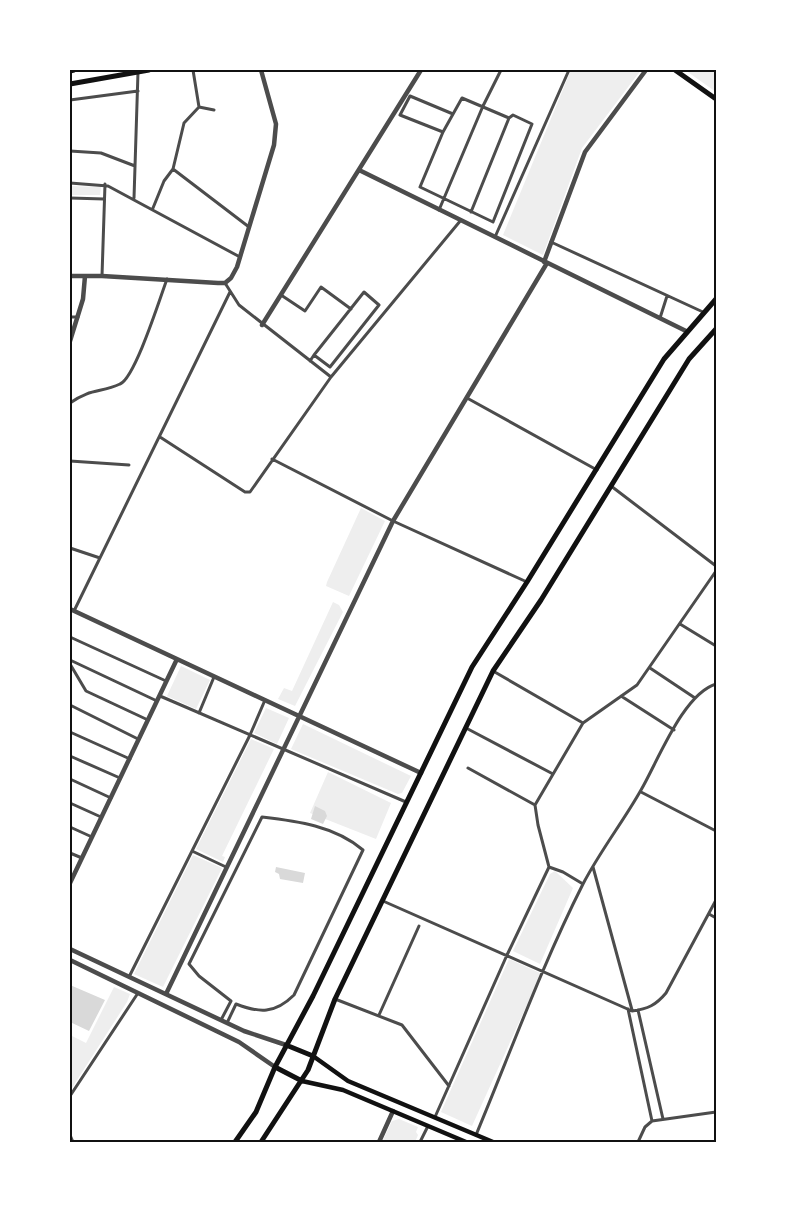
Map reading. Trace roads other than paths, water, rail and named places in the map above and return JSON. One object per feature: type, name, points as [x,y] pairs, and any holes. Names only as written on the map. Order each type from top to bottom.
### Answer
[{"type":"main road","points":[[70,71],[74,70]]},
{"type":"main road","points":[[70,84],[149,70]]},
{"type":"main road","points":[[675,70],[716,99]]},
{"type":"main road","points":[[235,1142],[256,1112],[275,1067],[313,996],[472,667],[527,582],[664,359],[686,331],[716,299]]},
{"type":"main road","points":[[261,1142],[302,1081],[335,999],[493,671],[541,600],[689,359],[716,329]]},
{"type":"main road","points":[[286,1045],[313,1056],[348,1081],[493,1142]]},
{"type":"main road","points":[[275,1067],[302,1081],[343,1090],[466,1142]]},
{"type":"street","points":[[193,70],[199,107]]},
{"type":"street","points":[[225,283],[235,272],[268,171],[276,134],[276,124],[262,70]]},
{"type":"street","points":[[262,325],[421,70]]},
{"type":"street","points":[[439,210],[483,106],[501,70]]},
{"type":"street","points":[[495,237],[569,70]]},
{"type":"street","points":[[166,994],[393,521],[546,262],[551,242],[585,152],[646,70]]},
{"type":"street","points":[[134,198],[138,72]]},
{"type":"street","points":[[70,100],[138,90]]},
{"type":"street","points":[[443,132],[400,115],[410,96],[453,114]]},
{"type":"street","points":[[472,212],[509,118],[513,115],[532,124],[493,222],[472,212],[444,198],[420,187],[443,132],[462,98],[509,118]]},
{"type":"street","points":[[199,107],[214,110]]},
{"type":"street","points":[[152,208],[164,181],[173,169],[184,123],[199,107]]},
{"type":"street","points":[[70,151],[101,153],[135,166]]},
{"type":"street","points":[[173,169],[249,227]]},
{"type":"street","points":[[359,170],[686,331]]},
{"type":"street","points":[[70,183],[105,184],[240,257]]},
{"type":"street","points":[[102,276],[105,184]]},
{"type":"street","points":[[70,198],[104,199]]},
{"type":"street","points":[[160,437],[245,492],[250,492],[331,377],[461,220]]},
{"type":"street","points":[[551,242],[703,312]]},
{"type":"street","points":[[70,270],[70,276],[225,283]]},
{"type":"street","points":[[70,341],[78,317],[85,276]]},
{"type":"street","points":[[70,403],[87,392],[121,384],[126,379],[138,358],[168,279]]},
{"type":"street","points":[[225,283],[239,305],[262,325],[331,377]]},
{"type":"street","points":[[281,295],[305,311],[321,287],[351,308]]},
{"type":"street","points":[[230,292],[100,558],[72,610],[421,773]]},
{"type":"street","points":[[310,361],[364,292],[379,305],[330,368],[314,356]]},
{"type":"street","points":[[660,318],[667,296]]},
{"type":"street","points":[[70,317],[78,317]]},
{"type":"street","points":[[467,398],[596,470]]},
{"type":"street","points":[[272,459],[393,521],[527,582]]},
{"type":"street","points":[[70,461],[129,465]]},
{"type":"street","points":[[611,486],[716,566]]},
{"type":"street","points":[[70,548],[100,558]]},
{"type":"street","points":[[435,1118],[507,955],[549,867],[538,825],[536,805],[583,723],[637,685],[716,571]]},
{"type":"street","points":[[680,624],[716,646]]},
{"type":"street","points":[[70,637],[167,682]]},
{"type":"street","points":[[70,883],[177,659]]},
{"type":"street","points":[[70,660],[157,701]]},
{"type":"street","points":[[70,664],[88,693],[148,720]]},
{"type":"street","points":[[650,668],[695,698]]},
{"type":"street","points":[[493,671],[583,723]]},
{"type":"street","points":[[198,713],[214,677]]},
{"type":"street","points":[[476,1135],[583,884],[641,792],[674,730],[695,698],[710,686],[716,684]]},
{"type":"street","points":[[160,696],[406,802]]},
{"type":"street","points":[[621,696],[674,730]]},
{"type":"street","points":[[129,977],[250,735],[265,700]]},
{"type":"street","points":[[71,706],[139,740]]},
{"type":"street","points":[[466,728],[553,774]]},
{"type":"street","points":[[70,732],[130,759]]},
{"type":"street","points":[[70,756],[120,778]]},
{"type":"street","points":[[468,768],[536,805]]},
{"type":"street","points":[[70,779],[111,798]]},
{"type":"street","points":[[641,792],[716,832]]},
{"type":"street","points":[[70,803],[102,817]]},
{"type":"street","points":[[262,817],[304,822],[351,839],[363,850],[294,996],[287,1003],[267,1010],[255,1011],[236,1004],[199,976],[190,964],[262,817]]},
{"type":"street","points":[[70,827],[92,837]]},
{"type":"street","points":[[192,851],[226,867]]},
{"type":"street","points":[[70,853],[82,858]]},
{"type":"street","points":[[593,866],[630,1010],[652,1122]]},
{"type":"street","points":[[549,867],[564,872],[583,884]]},
{"type":"street","points":[[382,900],[630,1010],[650,1008],[659,1002],[666,993],[716,900]]},
{"type":"street","points":[[708,914],[716,918]]},
{"type":"street","points":[[379,1015],[420,926]]},
{"type":"street","points":[[70,949],[227,1023],[286,1045]]},
{"type":"street","points":[[70,960],[239,1042],[275,1067]]},
{"type":"street","points":[[70,1096],[138,993]]},
{"type":"street","points":[[335,999],[402,1025],[449,1086]]},
{"type":"street","points":[[221,1020],[231,1001]]},
{"type":"street","points":[[227,1023],[236,1004]]},
{"type":"street","points":[[638,1010],[663,1119]]},
{"type":"street","points":[[379,1142],[393,1111]]},
{"type":"street","points":[[638,1142],[645,1126],[652,1122],[716,1112]]},
{"type":"street","points":[[420,1142],[428,1126]]},
{"type":"street","points":[[70,1134],[73,1142]]}]
